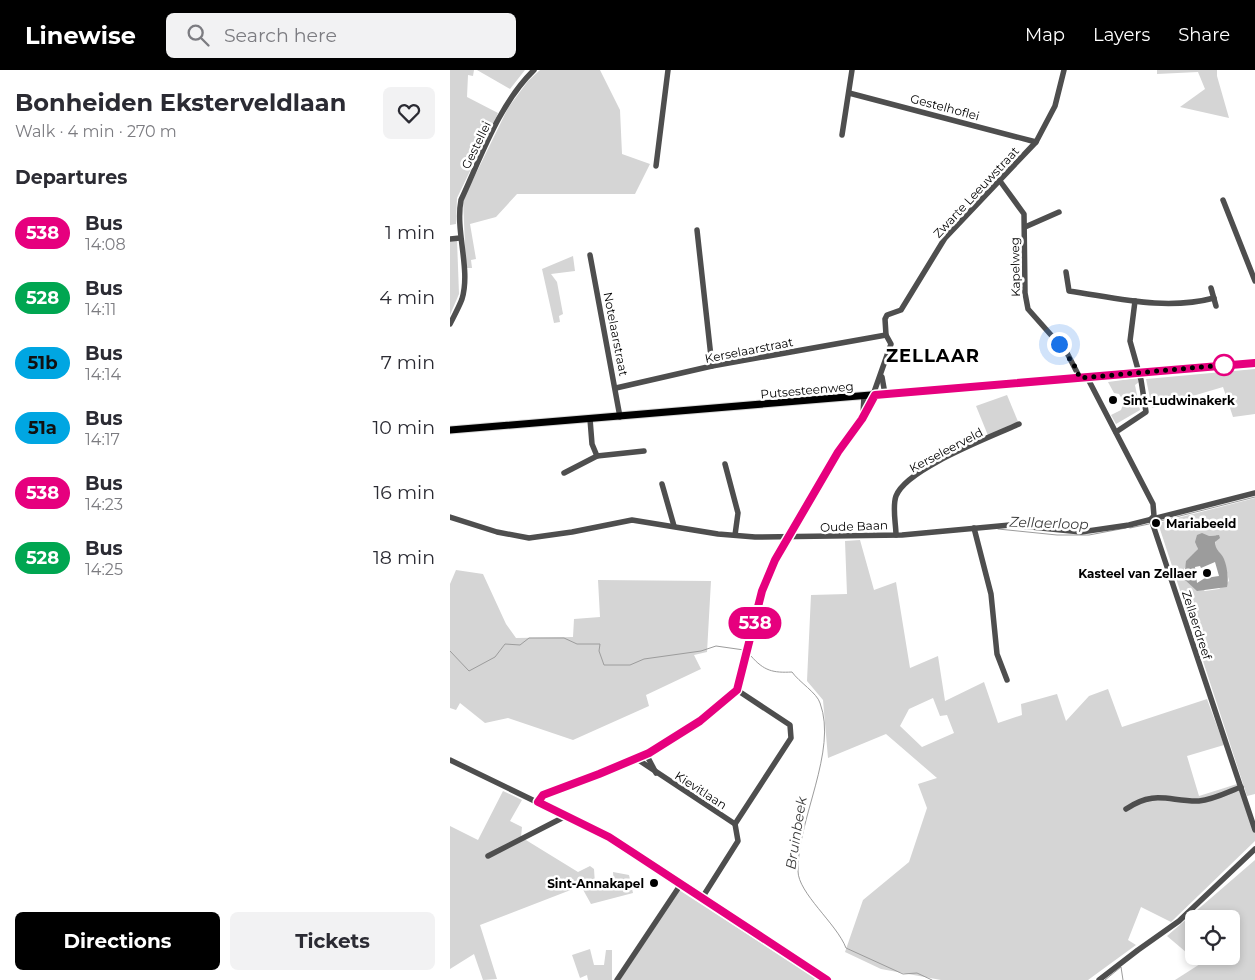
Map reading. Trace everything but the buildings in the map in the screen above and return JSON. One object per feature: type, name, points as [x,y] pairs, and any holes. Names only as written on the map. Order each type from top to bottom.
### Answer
[{"type":"main road","name":"Putsesteenweg","points":[[450,430],[1084,378],[1140,376],[1255,363]]},
{"type":"street","name":"Gestellei","points":[[450,324],[462,298],[464,284],[460,238],[461,200],[506,106],[524,79],[534,70]]},
{"type":"street","points":[[656,166],[668,70]]},
{"type":"street","points":[[842,135],[852,70]]},
{"type":"street","name":"Zwarte Leeuwstraat","points":[[737,690],[762,591],[775,560],[838,452],[862,419],[874,395],[891,344],[886,335],[885,319],[888,315],[901,310],[945,238],[1036,142],[1055,106],[1064,70]]},
{"type":"street","name":"Gestelhoflei","points":[[849,93],[1036,142]]},
{"type":"street","name":"Kapelweg","points":[[1000,181],[1022,211],[1025,227],[1026,304],[1031,313],[1067,353],[1084,378]]},
{"type":"street","points":[[1222,200],[1255,281]]},
{"type":"street","name":"Kapelweg","points":[[1025,227],[1059,212]]},
{"type":"street","points":[[697,230],[712,366]]},
{"type":"street","points":[[450,239],[460,238]]},
{"type":"street","name":"Notelaarstraat","points":[[590,255],[620,417]]},
{"type":"street","points":[[1066,272],[1069,291],[1156,304],[1182,304],[1214,298]]},
{"type":"street","points":[[1210,288],[1216,306]]},
{"type":"street","points":[[1116,432],[1146,412],[1140,376],[1130,340],[1135,301]]},
{"type":"street","name":"Kerselaarstraat","points":[[616,388],[712,366],[886,335]]},
{"type":"street","name":"Zwarte Leeuwstraat","points":[[882,373],[885,394]]},
{"type":"street","name":"Zellaerdreef","points":[[1084,378],[1116,432],[1153,504],[1154,516],[1151,520],[1255,830]]},
{"type":"street","points":[[862,419],[864,396]]},
{"type":"street","points":[[590,419],[592,444],[597,456]]},
{"type":"street","name":"Kerseleerveld","points":[[896,535],[895,499],[899,491],[910,480],[952,455],[1019,424]]},
{"type":"street","points":[[564,473],[597,456],[644,452]]},
{"type":"street","points":[[724,464],[738,513],[735,536]]},
{"type":"street","points":[[662,484],[674,526]]},
{"type":"street","name":"Oude Baan","points":[[450,517],[497,532],[529,538],[632,520],[735,536],[788,538],[896,535],[1010,525],[1081,532],[1151,520],[1255,493]]},
{"type":"street","points":[[974,528],[991,594],[997,654],[1007,680]]},
{"type":"street","points":[[538,802],[545,793],[646,754],[700,721],[737,690],[790,725],[791,738],[735,824],[738,840],[702,898]]},
{"type":"street","name":"Kievitlaan","points":[[646,754],[656,773]]},
{"type":"street","name":"Kievitlaan","points":[[637,759],[735,824]]},
{"type":"street","points":[[450,760],[609,837],[826,980]]},
{"type":"street","points":[[1126,809],[1150,798],[1170,797],[1201,800],[1241,787]]},
{"type":"street","points":[[488,856],[566,816]]},
{"type":"street","points":[[1099,980],[1179,921],[1255,848]]},
{"type":"street","points":[[617,980],[681,884]]},
{"type":"shaded area","points":[[450,70],[474,70],[473,76],[468,75],[467,97],[498,113],[489,134],[484,132],[465,166],[471,169],[457,198],[456,224],[450,225]]},
{"type":"shaded area","points":[[477,70],[525,70],[510,89]]},
{"type":"shaded area","points":[[540,70],[600,70],[620,110],[622,154],[650,164],[635,194],[517,194],[496,217],[470,224],[476,259],[471,260],[472,268],[466,268],[463,200],[508,108],[528,81]]},
{"type":"shaded area","points":[[1157,70],[1217,70],[1229,118],[1180,107],[1205,89],[1198,72],[1157,74]]},
{"type":"shaded area","points":[[457,240],[459,294],[450,315],[450,241]]},
{"type":"shaded area","points":[[573,256],[575,271],[551,274],[557,282],[563,314],[559,316],[560,322],[554,323],[542,269]]},
{"type":"shaded area","points":[[1255,369],[1255,414],[1233,417],[1223,387],[1152,408],[1146,379]]},
{"type":"shaded area","points":[[1138,378],[1139,382],[1135,385],[1140,410],[1116,424],[1111,415],[1121,410],[1124,402],[1119,394],[1114,393],[1108,382]]},
{"type":"shaded area","points":[[1007,395],[1019,424],[989,438],[976,406]]},
{"type":"shaded area","points":[[1255,498],[1255,794],[1247,796],[1158,523]],"holes":[[[1216,535],[1215,546],[1224,560],[1229,581],[1219,589],[1205,591],[1185,576],[1184,569],[1198,549],[1197,546],[1209,536]]]},
{"type":"shaded area","points":[[1202,533],[1209,536],[1219,535],[1220,538],[1215,542],[1215,545],[1223,557],[1227,569],[1227,587],[1197,591],[1184,579],[1186,561],[1198,549],[1195,542],[1197,535]],"holes":[[[1215,562],[1219,576],[1205,578],[1197,583],[1195,567],[1200,566],[1201,568]]]},
{"type":"shaded area","points":[[860,540],[874,590],[896,582],[910,668],[938,656],[945,701],[984,682],[998,723],[1022,715],[1021,704],[1057,694],[1066,721],[1089,696],[1108,689],[1122,727],[1207,699],[1224,745],[1187,756],[1199,796],[1237,784],[1255,831],[1255,841],[1171,922],[1141,907],[1128,940],[1136,945],[1088,980],[941,980],[881,969],[845,952],[863,900],[909,862],[927,808],[918,784],[937,778],[886,734],[828,758],[823,700],[807,681],[811,595],[847,594],[845,541]],"holes":[[[933,698],[940,716],[947,715],[954,733],[922,747],[900,726],[909,709]]]},
{"type":"shaded area","points":[[456,570],[483,574],[506,624],[516,638],[573,637],[574,619],[600,617],[598,580],[711,581],[707,652],[694,655],[701,669],[646,695],[649,706],[573,740],[508,718],[485,723],[460,703],[456,710],[450,708],[450,584]]},
{"type":"shaded area","points":[[503,791],[522,800],[510,821],[522,827],[521,837],[578,872],[590,866],[594,869],[595,884],[614,884],[613,872],[629,875],[633,893],[591,904],[581,886],[480,925],[497,979],[483,980],[474,954],[450,969],[450,826],[478,840]]},
{"type":"shaded area","points":[[1255,860],[1255,980],[1175,980],[1198,965],[1240,965],[1240,910],[1197,910]]},
{"type":"shaded area","points":[[679,890],[815,978],[814,980],[620,980]]},
{"type":"shaded area","points":[[1185,920],[1185,951],[1167,936]]},
{"type":"shaded area","points":[[590,949],[594,965],[604,965],[606,950],[612,950],[612,980],[588,980],[587,975],[580,978],[572,955]]},
{"type":"waterway","name":"Zellaerloop","points":[[1156,522],[1255,497]]},
{"type":"waterway","name":"Zellaerloop","points":[[1130,528],[1149,524]]},
{"type":"waterway","name":"Zellaerloop","points":[[998,529],[1057,535],[1089,535],[1126,528]]},
{"type":"waterway","name":"Bruinbeek","points":[[450,651],[469,671],[495,657],[505,644],[520,645],[529,638],[564,638],[577,644],[600,644],[599,651],[604,665],[630,665],[644,659],[701,651],[716,646],[744,650]]},
{"type":"waterway","name":"Bruinbeek","points":[[751,656],[760,665],[769,670],[792,672],[815,695],[820,703],[824,722],[821,764],[799,851],[798,871],[804,889],[835,929],[846,948],[903,974],[917,973],[932,980]]},
{"type":"waterway","name":"Bruinbeek","points":[[1105,980],[1121,967],[1123,980]]},
{"type":"bus line","name":"538","points":[[827,980],[609,837],[538,802],[545,793],[599,774],[649,753],[700,721],[737,690],[746,663],[762,591],[775,560],[838,452],[872,404],[875,395],[1255,363]]},
{"type":"place","name":"Sint-Ludwinakerk","points":[[1113,400]]},
{"type":"place","name":"Mariabeeld","points":[[1156,523]]},
{"type":"place","name":"Kasteel van Zellaer","points":[[1207,573]]},
{"type":"place","name":"Sint-Annakapel","points":[[654,883]]},
{"type":"district","name":"ZELLAAR","points":[[933,356]]},
{"type":"route","points":[[1059,344],[1067,353],[1080,378],[1224,365]]}]
